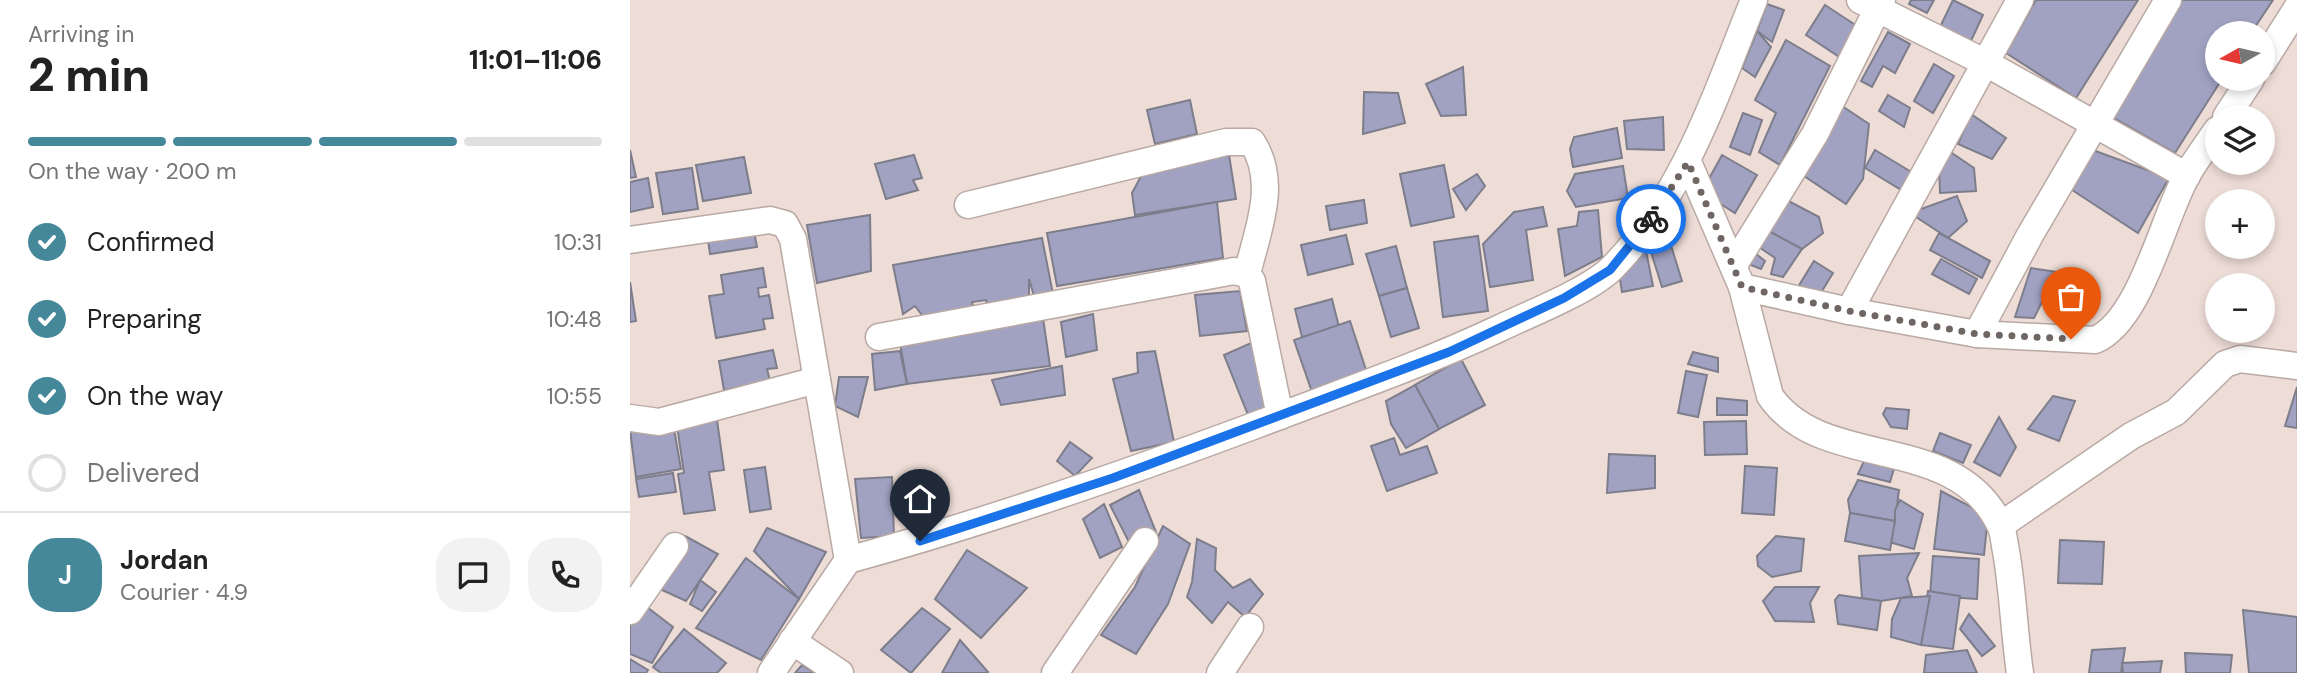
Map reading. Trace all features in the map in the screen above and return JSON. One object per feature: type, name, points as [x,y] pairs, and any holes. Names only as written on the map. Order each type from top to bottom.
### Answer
[{"type":"street","points":[[771,673],[848,560],[920,541],[1113,478],[1449,352],[1564,298],[1610,270],[1642,232],[1688,162],[1754,0]]},
{"type":"street","points":[[1849,311],[2020,0]]},
{"type":"street","points":[[1977,334],[2030,236],[2168,0]]},
{"type":"street","points":[[1738,276],[1865,39],[1873,3],[2187,176]]},
{"type":"street","points":[[2275,43],[2297,8]]},
{"type":"street","points":[[968,205],[1226,142],[1252,142],[1263,166],[1265,186],[1263,217],[1247,274]]},
{"type":"street","points":[[1738,276],[1849,311],[1977,334],[2095,340],[2106,336],[2134,298],[2187,176],[2205,148]]},
{"type":"street","points":[[1688,162],[1738,276],[1770,396],[1779,410],[1808,429],[1866,449],[1936,466],[1975,489],[2001,526],[2013,589],[2020,673]]},
{"type":"street","points":[[630,240],[770,220],[785,224],[793,239],[848,560]]},
{"type":"street","points":[[879,337],[1234,271],[1247,274],[1252,281],[1280,416]]},
{"type":"street","points":[[2001,526],[2132,436],[2176,412],[2225,364],[2240,359],[2297,366]]},
{"type":"street","points":[[630,418],[659,422],[817,380]]},
{"type":"street","points":[[1055,673],[1145,541]]},
{"type":"street","points":[[630,611],[676,546]]},
{"type":"street","points":[[1220,673],[1250,627]]},
{"type":"street","points":[[792,641],[840,673]]},
{"type":"building","points":[[1911,0],[1934,0],[1927,13],[1909,4]]},
{"type":"building","points":[[1953,0],[1983,15],[1970,43],[1940,27]]},
{"type":"building","points":[[2036,0],[2138,0],[2076,98],[2006,53]]},
{"type":"building","points":[[2176,0],[2273,0],[2259,21],[2205,21],[2205,91],[2214,91],[2175,153],[2107,114]]},
{"type":"building","points":[[1767,4],[1784,10],[1772,42],[1757,31]]},
{"type":"building","points":[[1825,5],[1860,28],[1841,58],[1806,35]]},
{"type":"building","points":[[1757,31],[1771,47],[1755,77],[1742,68]]},
{"type":"building","points":[[1888,32],[1910,44],[1895,73],[1883,66],[1872,87],[1861,81]]},
{"type":"building","points":[[1786,40],[1830,66],[1780,165],[1759,152],[1776,113],[1755,100]]},
{"type":"building","points":[[1934,64],[1954,76],[1933,113],[1914,101]]},
{"type":"building","points":[[1463,67],[1466,115],[1441,116],[1426,84]]},
{"type":"building","points":[[1364,92],[1398,93],[1405,123],[1363,134]]},
{"type":"building","points":[[1888,95],[1910,108],[1904,127],[1879,111]]},
{"type":"building","points":[[1190,100],[1197,134],[1155,144],[1147,110]]},
{"type":"building","points":[[1842,106],[1869,124],[1863,179],[1846,204],[1798,172]]},
{"type":"building","points":[[1743,113],[1762,120],[1750,155],[1730,147]]},
{"type":"building","points":[[1971,114],[2006,138],[1992,159],[1958,144]]},
{"type":"building","points":[[1663,117],[1664,150],[1627,149],[1624,121]]},
{"type":"building","points":[[1617,128],[1622,158],[1573,167],[1570,149],[1574,137]]},
{"type":"building","points":[[2090,149],[2169,178],[2138,233],[2072,190]]},
{"type":"building","points":[[630,150],[636,177],[630,178]]},
{"type":"building","points":[[1875,150],[1913,173],[1903,191],[1865,168]]},
{"type":"building","points":[[1949,151],[1974,168],[1976,191],[1940,193],[1939,166]]},
{"type":"building","points":[[914,155],[922,178],[913,180],[918,190],[886,199],[875,164]]},
{"type":"building","points":[[1229,155],[1236,199],[1135,215],[1132,193],[1145,169]]},
{"type":"building","points":[[1722,155],[1757,175],[1735,213],[1716,201],[1705,186]]},
{"type":"building","points":[[744,157],[751,193],[703,201],[696,165]]},
{"type":"building","points":[[1444,165],[1454,217],[1411,226],[1400,174]]},
{"type":"building","points":[[1623,166],[1628,198],[1576,207],[1567,191],[1575,174]]},
{"type":"building","points":[[692,168],[698,209],[663,214],[656,173]]},
{"type":"building","points":[[1477,174],[1485,186],[1466,210],[1453,189]]},
{"type":"building","points":[[648,178],[653,207],[630,212],[630,182]]},
{"type":"building","points":[[1779,196],[1819,217],[1823,233],[1802,249],[1763,228]]},
{"type":"building","points":[[1957,196],[1967,221],[1948,238],[1910,213]]},
{"type":"building","points":[[1364,200],[1367,223],[1330,230],[1326,206]]},
{"type":"building","points":[[1217,202],[1223,258],[1057,286],[1047,233]]},
{"type":"building","points":[[1543,207],[1547,226],[1526,230],[1533,280],[1490,287],[1483,244],[1514,212]]},
{"type":"building","points":[[1598,210],[1602,257],[1565,276],[1558,229],[1577,226],[1579,212]]},
{"type":"building","points":[[870,215],[871,271],[817,283],[807,225]]},
{"type":"building","points":[[753,226],[757,247],[710,254],[707,233]]},
{"type":"building","points":[[1763,228],[1802,249],[1783,277],[1771,274],[1775,258],[1756,245]]},
{"type":"building","points":[[1939,233],[1990,261],[1982,278],[1930,250]]},
{"type":"building","points":[[1346,235],[1353,264],[1308,275],[1301,245]]},
{"type":"building","points":[[1478,236],[1488,311],[1443,317],[1434,242]]},
{"type":"building","points":[[1659,236],[1669,239],[1682,281],[1662,287],[1652,255]]},
{"type":"building","points":[[1042,238],[1053,294],[1034,296],[1029,279],[1029,299],[989,309],[986,300],[972,302],[974,311],[939,315],[922,315],[915,306],[903,314],[893,265]]},
{"type":"building","points":[[1396,246],[1407,288],[1379,296],[1366,254]]},
{"type":"building","points":[[1751,250],[1765,261],[1761,269],[1743,262]]},
{"type":"building","points":[[1646,251],[1653,286],[1622,292],[1618,267],[1630,254]]},
{"type":"building","points":[[1941,259],[1977,279],[1969,294],[1932,274]]},
{"type":"building","points":[[1814,261],[1833,273],[1817,299],[1798,287]]},
{"type":"building","points":[[763,268],[766,287],[758,288],[759,297],[769,295],[773,318],[763,319],[765,329],[716,338],[709,296],[724,294],[721,275]]},
{"type":"building","points":[[2031,268],[2057,272],[2034,318],[2015,317]]},
{"type":"building","points":[[630,282],[636,321],[630,322]]},
{"type":"building","points":[[1407,288],[1419,328],[1391,337],[1379,296]]},
{"type":"building","points":[[1240,291],[1247,331],[1200,336],[1195,295]]},
{"type":"building","points":[[1332,299],[1339,327],[1302,337],[1295,309]]},
{"type":"building","points":[[1042,311],[1050,366],[907,384],[899,337]]},
{"type":"building","points":[[1093,314],[1097,350],[1066,357],[1061,322]]},
{"type":"building","points":[[1350,321],[1367,373],[1312,392],[1294,340]]},
{"type":"building","points":[[1251,343],[1272,406],[1248,415],[1224,355]]},
{"type":"building","points":[[773,350],[777,368],[767,369],[770,381],[724,390],[719,361]]},
{"type":"building","points":[[900,351],[907,384],[875,390],[872,354]]},
{"type":"building","points":[[1155,351],[1174,442],[1131,451],[1113,379],[1138,373],[1137,353]]},
{"type":"building","points":[[1693,352],[1718,358],[1718,372],[1688,364]]},
{"type":"building","points":[[1461,359],[1485,405],[1439,429],[1415,385]]},
{"type":"building","points":[[1062,366],[1065,395],[1001,405],[992,380]]},
{"type":"building","points":[[1686,371],[1707,375],[1698,417],[1678,413]]},
{"type":"building","points":[[839,377],[868,377],[858,417],[835,406]]},
{"type":"building","points":[[1415,385],[1439,429],[1406,448],[1391,424],[1386,401]]},
{"type":"building","points":[[2297,387],[2297,428],[2285,426]]},
{"type":"building","points":[[2053,396],[2075,401],[2059,441],[2028,429]]},
{"type":"building","points":[[1717,398],[1747,401],[1747,415],[1717,415]]},
{"type":"building","points":[[1886,408],[1909,410],[1907,429],[1891,427],[1883,414]]},
{"type":"building","points":[[1999,417],[2016,447],[2000,476],[1974,462]]},
{"type":"building","points":[[717,420],[724,470],[709,472],[715,510],[684,514],[678,474],[684,473],[677,426]]},
{"type":"building","points":[[1746,421],[1747,454],[1705,455],[1704,422]]},
{"type":"building","points":[[673,423],[681,469],[636,477],[630,430]]},
{"type":"building","points":[[1940,433],[1971,445],[1963,463],[1933,451]]},
{"type":"building","points":[[1394,438],[1400,455],[1427,446],[1437,473],[1387,491],[1371,446]]},
{"type":"building","points":[[1070,442],[1092,458],[1075,476],[1057,461]]},
{"type":"building","points":[[1609,454],[1655,456],[1655,488],[1607,493]]},
{"type":"building","points":[[1865,459],[1895,465],[1890,482],[1858,474]]},
{"type":"building","points":[[1745,466],[1777,468],[1774,515],[1742,513]]},
{"type":"building","points":[[765,467],[771,509],[750,512],[744,470]]},
{"type":"building","points":[[673,473],[676,492],[639,497],[636,479]]},
{"type":"building","points":[[892,477],[894,536],[861,538],[855,479]]},
{"type":"building","points":[[1858,480],[1899,490],[1895,521],[1850,513],[1848,500]]},
{"type":"building","points":[[1139,490],[1156,532],[1130,544],[1110,505]]},
{"type":"building","points":[[1941,491],[1988,516],[1984,555],[1934,549]]},
{"type":"building","points":[[1900,500],[1923,514],[1914,549],[1889,542],[1895,510]]},
{"type":"building","points":[[1104,504],[1122,547],[1100,558],[1083,519]]},
{"type":"building","points":[[1850,513],[1895,521],[1890,550],[1845,541]]},
{"type":"building","points":[[1163,526],[1190,544],[1168,604],[1136,654],[1101,635],[1135,587]]},
{"type":"building","points":[[767,528],[826,552],[799,599],[754,551]]},
{"type":"building","points":[[685,536],[718,554],[686,601],[649,584]]},
{"type":"building","points":[[1776,536],[1804,539],[1801,571],[1772,577],[1758,566],[1757,556]]},
{"type":"building","points":[[1197,539],[1216,548],[1215,570],[1233,588],[1250,579],[1263,594],[1245,617],[1228,602],[1212,623],[1187,597],[1192,582]]},
{"type":"building","points":[[2060,540],[2104,542],[2102,584],[2058,583]]},
{"type":"building","points":[[967,550],[1027,588],[981,638],[935,599]]},
{"type":"building","points":[[1919,553],[1907,578],[1912,596],[1881,601],[1862,598],[1859,556]]},
{"type":"building","points":[[1933,556],[1979,559],[1977,599],[1930,596]]},
{"type":"building","points":[[746,558],[799,599],[761,660],[696,628]]},
{"type":"building","points":[[700,580],[716,592],[702,611],[690,604]]},
{"type":"building","points":[[1775,587],[1819,587],[1810,603],[1814,622],[1775,621],[1763,601]]},
{"type":"building","points":[[1928,591],[1960,596],[1953,649],[1921,645]]},
{"type":"building","points":[[1839,595],[1881,601],[1877,630],[1838,624],[1835,600]]},
{"type":"building","points":[[1930,596],[1921,645],[1891,637],[1892,619],[1901,598]]},
{"type":"building","points":[[643,604],[673,627],[652,663],[630,654],[630,620]]},
{"type":"building","points":[[922,608],[950,629],[911,673],[881,650]]},
{"type":"building","points":[[2243,610],[2297,617],[2297,673],[2249,673]]},
{"type":"building","points":[[1969,614],[1995,646],[1982,656],[1960,629]]},
{"type":"building","points":[[684,629],[726,663],[717,673],[661,673],[653,667]]},
{"type":"building","points":[[960,640],[988,672],[987,673],[942,673]]},
{"type":"building","points":[[2125,648],[2121,673],[2089,673],[2092,650]]},
{"type":"building","points":[[1967,650],[1977,673],[1924,673],[1926,655]]},
{"type":"building","points":[[2185,653],[2232,655],[2230,673],[2186,673]]},
{"type":"building","points":[[630,659],[648,670],[646,673],[630,673]]},
{"type":"building","points":[[2162,661],[2160,673],[2123,673],[2122,663]]},
{"type":"building","points":[[802,665],[815,673],[795,673]]},
{"type":"way so far","points":[[1651,219],[1688,162],[1728,249],[1742,287],[1849,311],[1977,334],[2071,339]]},
{"type":"route","points":[[920,541],[1113,478],[1449,352],[1564,298],[1610,270],[1651,219]]}]
